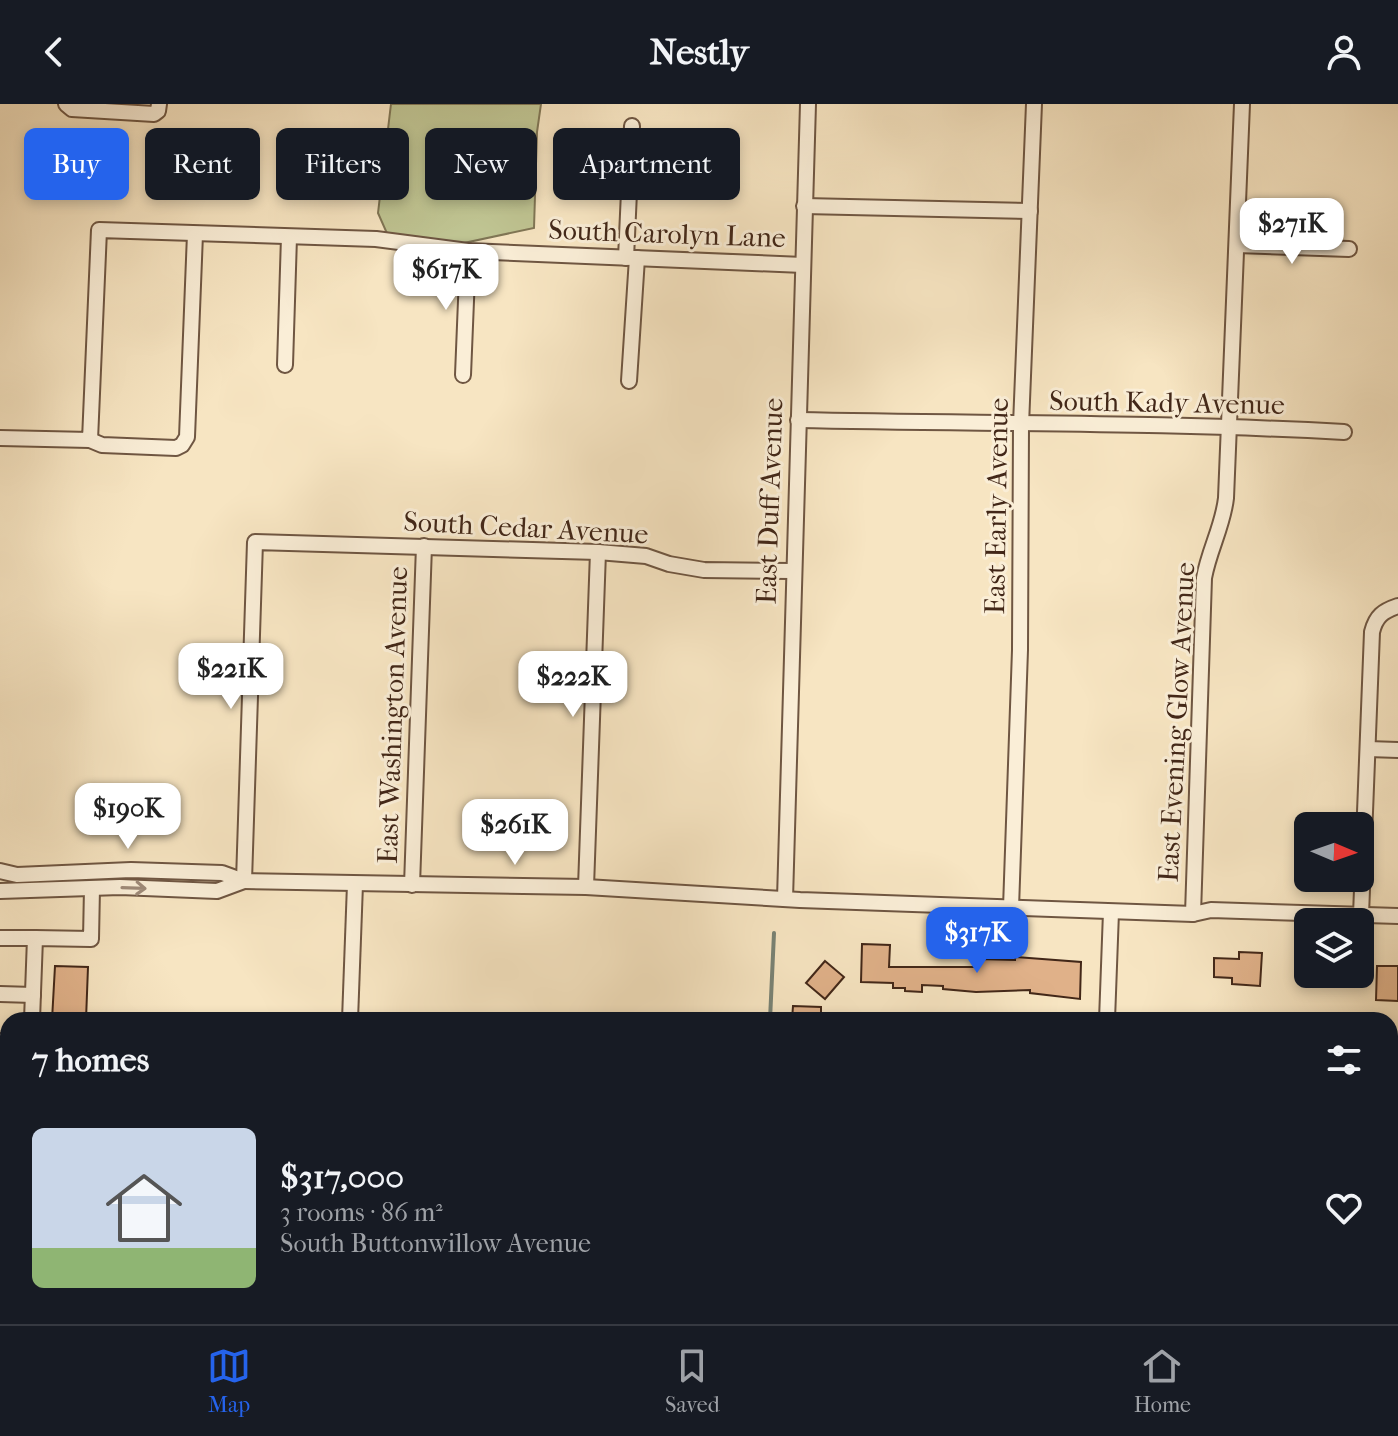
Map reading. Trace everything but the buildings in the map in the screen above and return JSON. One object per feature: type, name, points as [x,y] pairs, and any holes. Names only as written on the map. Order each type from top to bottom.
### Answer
[{"type":"street","points":[[66,104],[72,109],[154,114],[159,104]]},
{"type":"street","name":"East Duff Avenue","points":[[785,899],[808,104]]},
{"type":"street","name":"East Early Avenue","points":[[1011,908],[1020,650],[1021,425],[1034,104]]},
{"type":"street","name":"East Evening Glow Avenue","points":[[1193,914],[1204,578],[1209,554],[1225,511],[1242,104]]},
{"type":"street","points":[[629,381],[632,126]]},
{"type":"street","points":[[804,206],[1030,211]]},
{"type":"street","name":"South Carolyn Lane","points":[[90,440],[99,230],[376,239],[468,251],[803,265]]},
{"type":"street","points":[[0,438],[90,440],[102,445],[176,448],[182,445],[187,437],[195,234]]},
{"type":"street","points":[[285,365],[289,237]]},
{"type":"street","points":[[1237,245],[1349,249]]},
{"type":"street","points":[[463,375],[468,251]]},
{"type":"street","name":"South Kady Avenue","points":[[798,420],[1230,426],[1344,432]]},
{"type":"street","name":"South Cedar Avenue","points":[[244,881],[255,542],[598,552],[646,556],[704,570],[793,571]]},
{"type":"street","name":"East Washington Avenue","points":[[412,885],[424,546]]},
{"type":"street","points":[[586,887],[598,552]]},
{"type":"street","points":[[1361,908],[1372,632],[1377,617],[1383,611],[1398,606]]},
{"type":"street","points":[[1368,749],[1398,750]]},
{"type":"street","points":[[0,871],[17,875],[131,870],[222,873],[244,881],[586,887],[785,899],[1111,912],[1193,914],[1211,910],[1294,913]]},
{"type":"street","points":[[0,891],[92,888],[217,891],[244,881]]},
{"type":"street","name":"East Washington Avenue","points":[[350,1012],[355,884]]},
{"type":"street","points":[[0,938],[91,939],[92,888]]},
{"type":"street","points":[[1107,1012],[1111,912]]},
{"type":"street","points":[[1374,915],[1398,916]]},
{"type":"street","points":[[32,1012],[35,938]]},
{"type":"street","points":[[0,994],[33,995]]},
{"type":"green space","points":[[391,104],[541,104],[537,132],[537,128],[425,128],[425,200],[535,200],[534,228],[436,249],[389,238],[378,213],[380,200],[409,200],[409,128],[388,128]]},
{"type":"waterway","points":[[770,1012],[774,933]]}]
